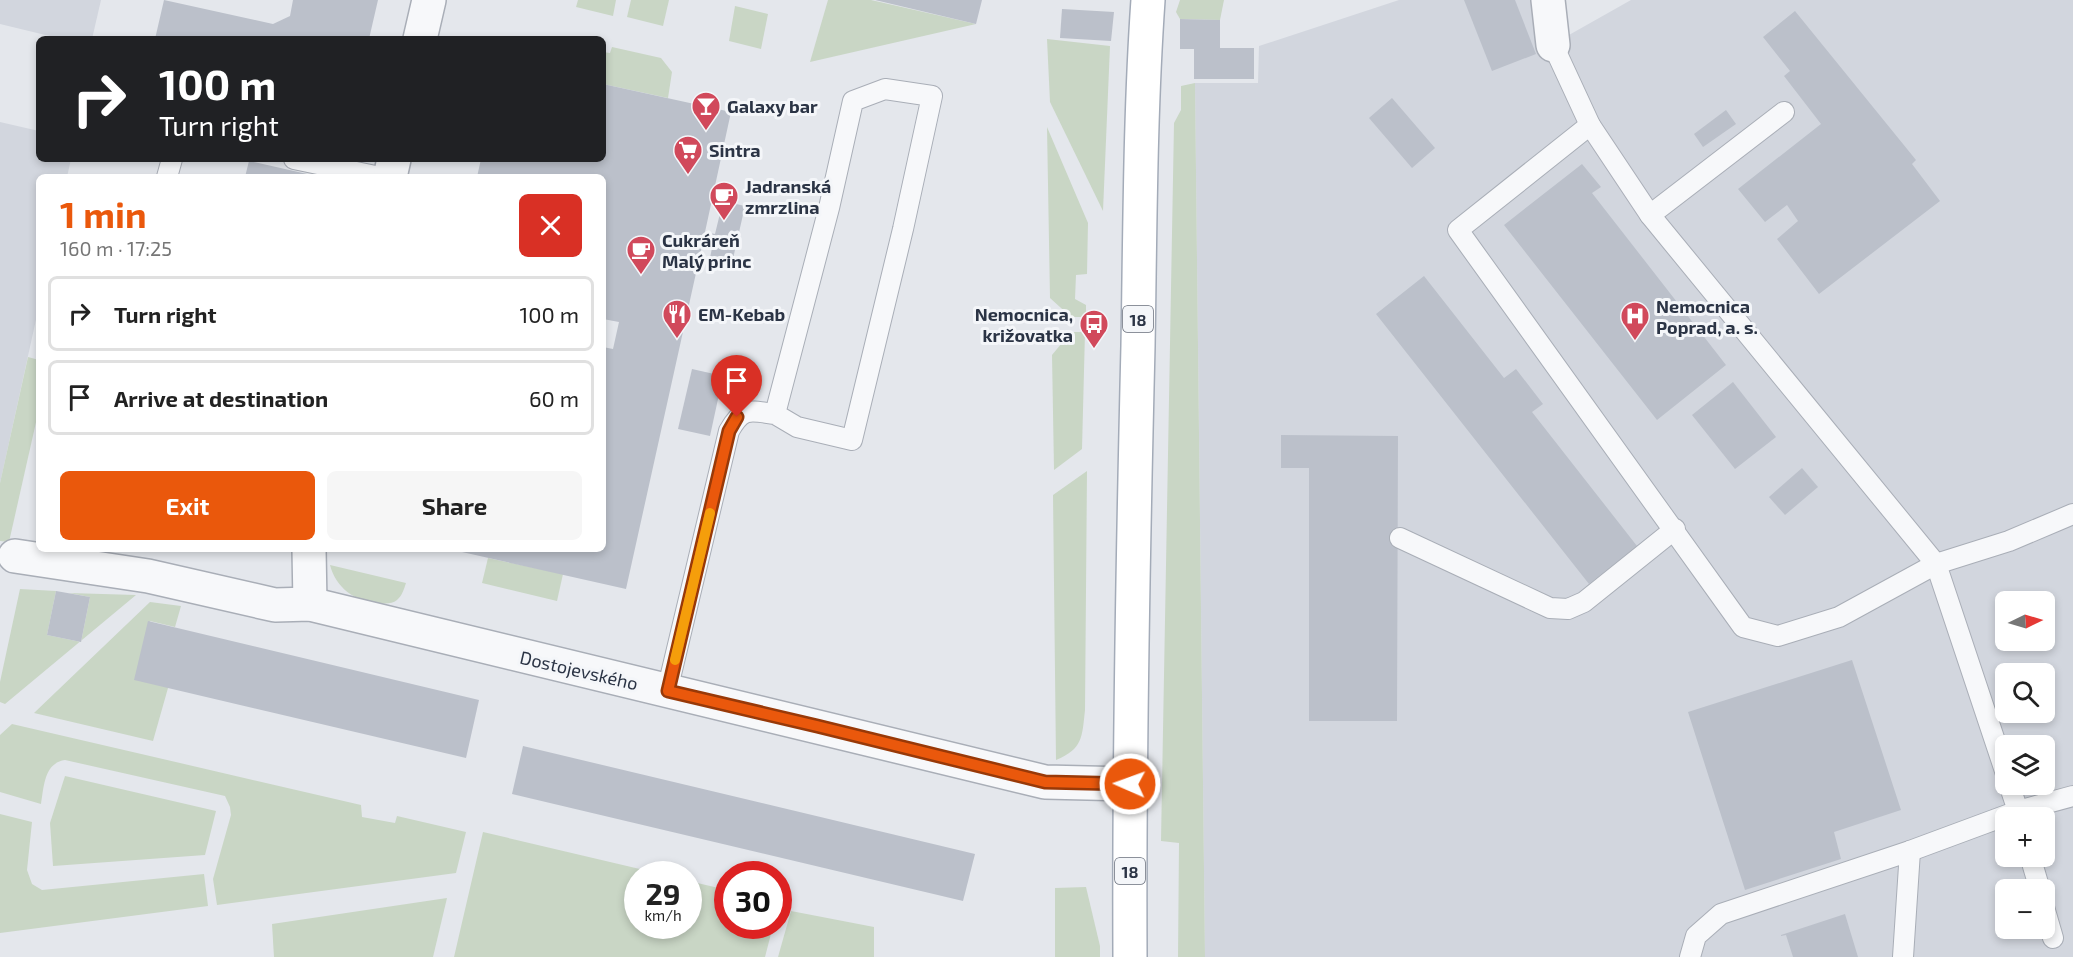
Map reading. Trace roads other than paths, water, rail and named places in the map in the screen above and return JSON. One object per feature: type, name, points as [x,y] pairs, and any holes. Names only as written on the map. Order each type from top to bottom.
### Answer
[{"type":"main road","name":"18","points":[[1130,957],[1130,784],[1142,123],[1148,0]]},
{"type":"street","points":[[421,36],[429,0]]},
{"type":"street","points":[[1548,0],[1552,45]]},
{"type":"street","points":[[309,552],[310,604]]},
{"type":"street","name":"Dostojevského","points":[[15,555],[148,576],[275,605],[310,604],[1045,782],[1130,784]]},
{"type":"lane","points":[[1552,45],[1590,126],[1650,215],[1936,564],[1995,741]]},
{"type":"lane","points":[[668,691],[729,431],[737,417],[750,411],[775,414],[797,427],[852,440],[903,229],[932,96],[885,89],[853,101],[829,208],[775,414]]},
{"type":"lane","points":[[1650,215],[1784,112]]},
{"type":"lane","points":[[1590,126],[1458,230],[1675,529],[1743,627],[1778,636],[1839,616],[1936,564],[2009,541],[2073,514]]},
{"type":"lane","points":[[308,162],[366,174]]},
{"type":"lane","points":[[1400,538],[1550,608],[1568,609],[1584,602],[1675,529]]},
{"type":"lane","points":[[2039,807],[2073,796]]},
{"type":"lane","points":[[1690,957],[1696,936],[1721,914],[1995,822]]},
{"type":"lane","points":[[1903,957],[1910,851]]},
{"type":"place","name":"Galaxy bar","points":[[706,132]]},
{"type":"place","name":"Sintra","points":[[688,176]]},
{"type":"place","name":"Jadranská zmrzlina","points":[[724,222]]},
{"type":"place","name":"Cukráreň Malý princ","points":[[641,276]]},
{"type":"place","name":"EM-Kebab","points":[[677,340]]},
{"type":"place","name":"Nemocnica Poprad, a. s.","points":[[1635,342]]},
{"type":"place","name":"Nemocnica, križovatka","points":[[1094,350]]}]
